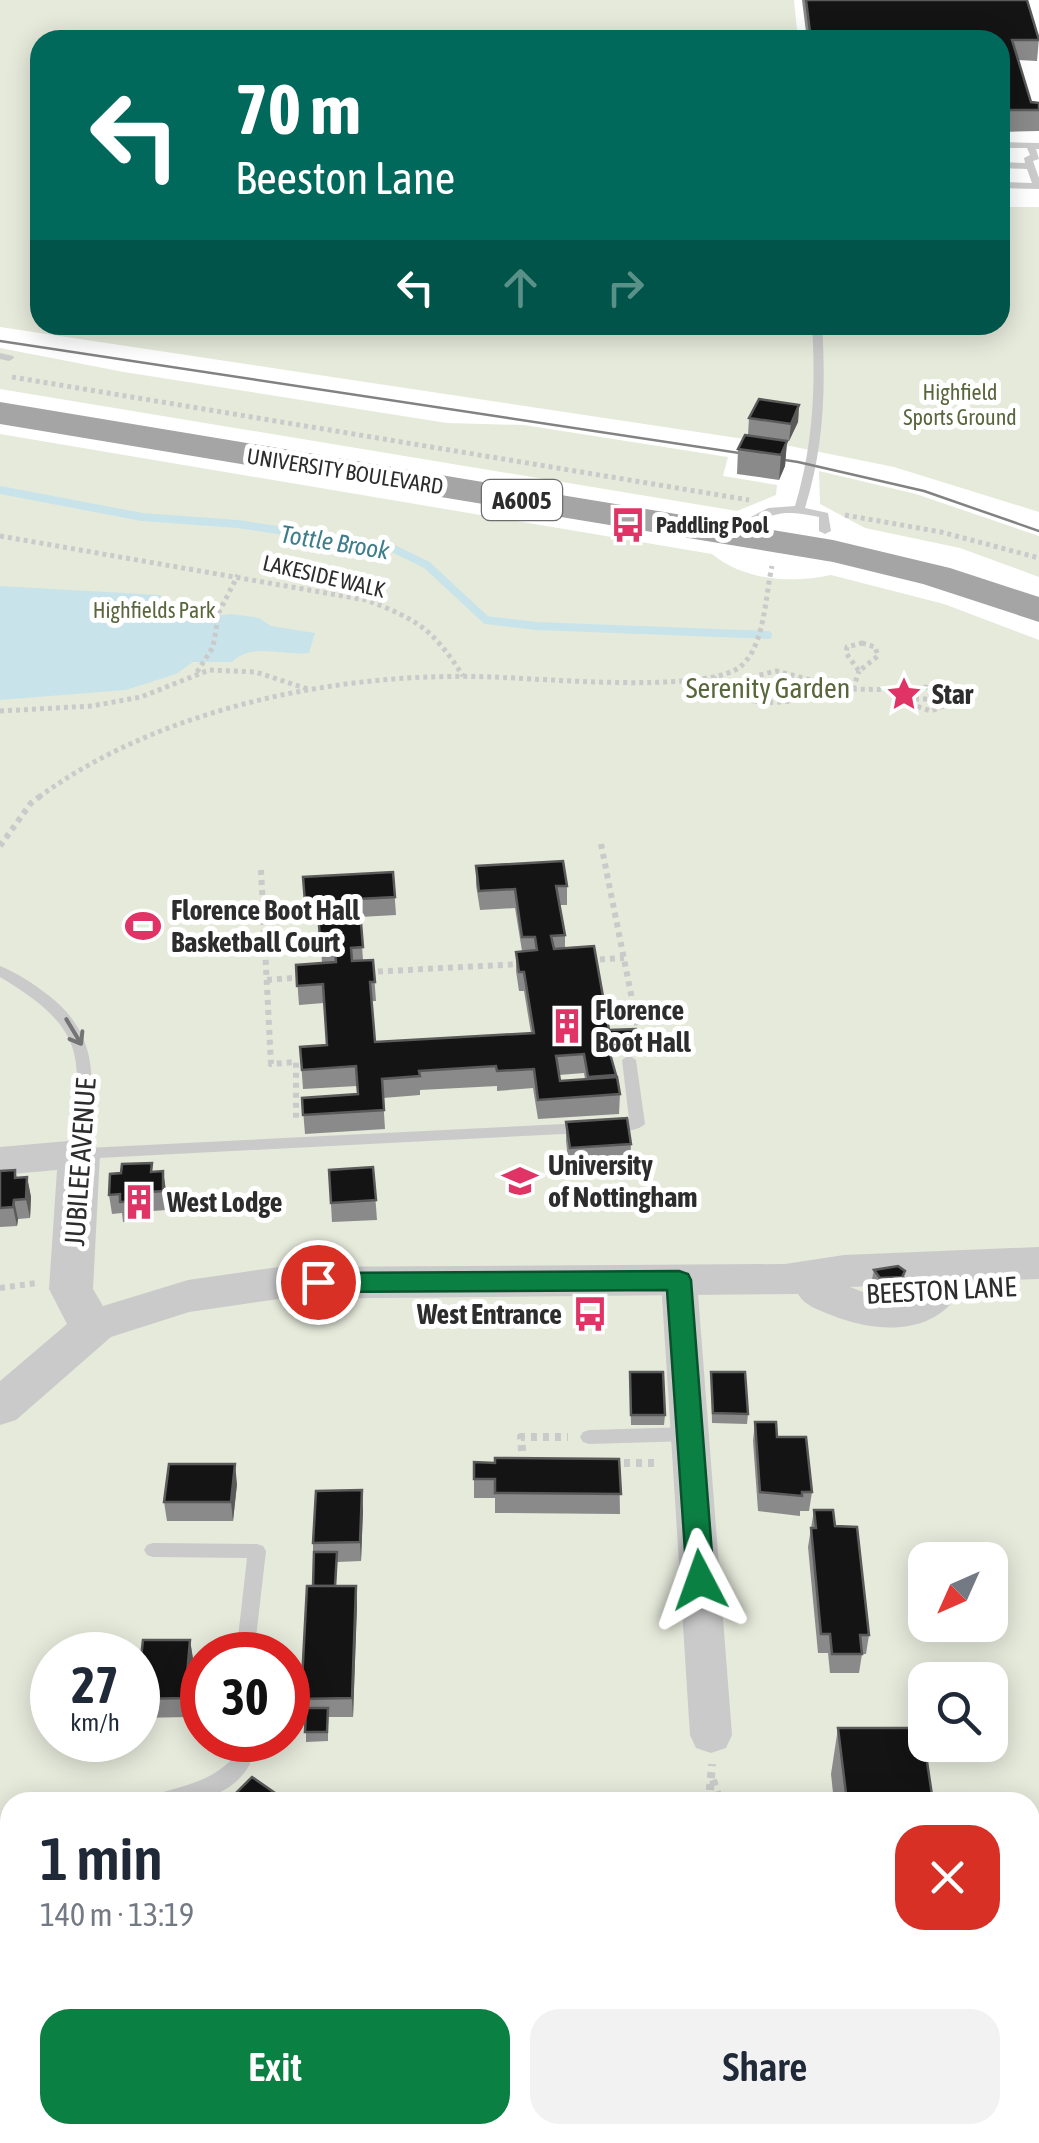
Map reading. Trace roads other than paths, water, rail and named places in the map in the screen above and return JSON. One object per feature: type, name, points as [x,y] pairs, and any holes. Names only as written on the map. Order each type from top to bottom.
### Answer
[{"type":"main road","name":"UNIVERSITY BOULEVARD","points":[[0,396],[816,519],[980,565],[1039,587]]},
{"type":"main road","name":"UNIVERSITY BOULEVARD","points":[[0,413],[833,552],[936,576],[1039,610]]},
{"type":"street","points":[[0,1161],[80,1154]]},
{"type":"street","name":"JUBILEE AVENUE","points":[[80,1154],[71,1289],[79,1309],[95,1325]]},
{"type":"street","name":"BEESTON LANE","points":[[0,1407],[95,1325],[188,1296],[279,1283],[679,1280],[801,1284],[844,1271],[1039,1263]]},
{"type":"street","points":[[679,1280],[711,1735]]},
{"type":"street","name":"BEESTON LANE","points":[[801,1284],[872,1312],[904,1312],[923,1307],[940,1290],[1039,1285]]},
{"type":"lane","points":[[1010,145],[1035,146],[1035,158],[1028,158],[1038,186],[1010,185]]},
{"type":"lane","points":[[1010,165],[1031,166]]},
{"type":"lane","points":[[816,519],[822,387],[817,335]]},
{"type":"lane","name":"JUBILEE AVENUE","points":[[0,972],[49,1001],[77,1030],[87,1062],[80,1154]]},
{"type":"lane","points":[[80,1154],[637,1124],[628,1060]]},
{"type":"lane","points":[[588,1437],[691,1434]]},
{"type":"lane","points":[[153,1550],[256,1551],[247,1632]]},
{"type":"lane","points":[[206,1792],[227,1779],[240,1762]]},
{"type":"water","points":[[0,586],[160,595],[187,618],[232,614],[315,633],[309,653],[268,651],[249,653],[232,662],[193,662],[176,674],[126,690],[0,700]]},
{"type":"waterway","name":"Tottle Brook","points":[[0,490],[142,517],[238,524],[390,547],[427,565],[486,620],[536,626],[768,635]]},
{"type":"tram line","points":[[0,341],[798,462],[924,491],[1039,531]]},
{"type":"place","name":"Paddling Pool","points":[[628,525]]},
{"type":"place","name":"Star","points":[[904,694]]},
{"type":"place","name":"Florence Boot Hall Basketball Court","points":[[143,926]]},
{"type":"place","name":"Florence Boot Hall","points":[[567,1026]]},
{"type":"place","name":"University of Nottingham","points":[[520,1181]]},
{"type":"place","name":"West Lodge","points":[[139,1202]]},
{"type":"place","name":"West Entrance","points":[[590,1314]]},
{"type":"park label","name":"Highfield Sports Ground","points":[[960,405]]},
{"type":"park label","name":"Highfields Park","points":[[154,610]]},
{"type":"park label","name":"Serenity Garden","points":[[768,688]]}]
